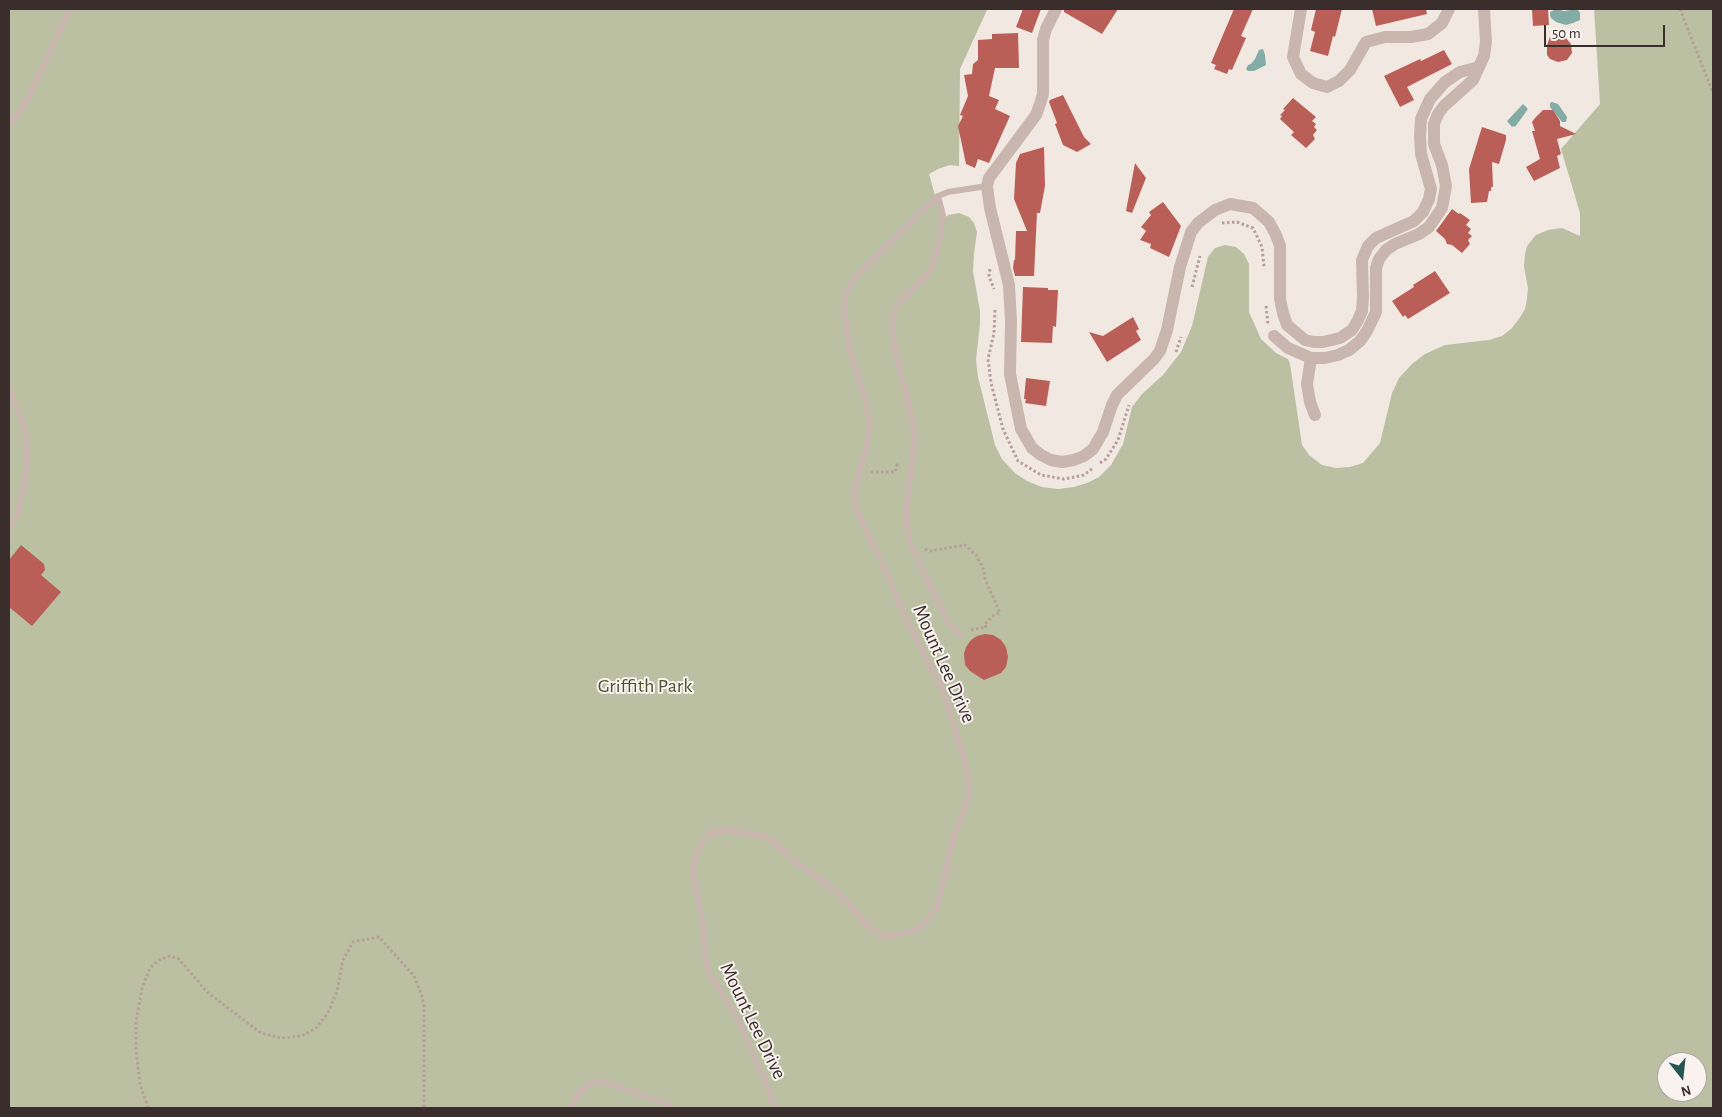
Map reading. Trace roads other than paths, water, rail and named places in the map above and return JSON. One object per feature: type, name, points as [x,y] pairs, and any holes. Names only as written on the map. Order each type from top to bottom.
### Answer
[{"type":"street","points":[[1056,9],[1043,40],[1042,94],[1036,115],[989,178],[987,186],[990,208],[1009,286],[1011,321],[1010,374],[1021,429],[1032,448],[1051,460],[1062,462],[1084,456],[1093,449],[1103,432],[1117,395],[1160,351],[1167,330],[1180,267],[1191,232],[1198,223],[1215,210],[1230,204],[1253,208],[1268,222],[1276,234],[1280,246],[1280,299],[1282,313],[1288,325],[1305,340],[1324,342],[1340,338],[1352,330],[1362,311],[1362,260],[1368,246],[1376,238],[1414,221],[1423,212],[1429,199],[1430,189],[1421,154],[1420,137],[1421,119],[1430,100],[1445,82],[1460,72],[1479,67]]},
{"type":"street","points":[[1301,9],[1293,57],[1301,74],[1313,83],[1327,87],[1339,82],[1350,70],[1366,42],[1385,37],[1411,37],[1428,34],[1442,23],[1449,9]]},
{"type":"street","points":[[1274,336],[1288,348],[1311,358],[1325,358],[1349,350],[1360,341],[1372,323],[1376,312],[1376,268],[1379,258],[1395,244],[1419,234],[1429,227],[1442,208],[1446,186],[1442,165],[1434,144],[1434,124],[1444,106],[1472,80],[1484,56],[1486,42],[1484,9]]},
{"type":"street","points":[[1311,358],[1308,384],[1310,402],[1315,414]]},
{"type":"lane","points":[[9,127],[28,97],[70,9]]},
{"type":"lane","name":"Mount Lee Drive","points":[[775,1108],[768,1087],[735,1014],[710,975],[706,964],[702,919],[693,874],[695,858],[703,840],[710,833],[727,830],[761,836],[771,840],[798,864],[836,890],[873,930],[882,934],[892,936],[913,931],[924,924],[937,907],[953,839],[969,795],[968,773],[950,710],[857,512],[854,496],[867,446],[870,422],[866,400],[848,341],[844,313],[846,293],[862,269],[938,196],[948,192],[987,186]]},
{"type":"lane","points":[[938,196],[943,215],[939,242],[932,266],[926,276],[898,304],[892,321],[893,341],[915,436],[907,492],[906,513],[908,533],[914,552],[948,622],[960,635]]},
{"type":"lane","points":[[9,388],[27,438],[27,463],[23,490],[16,515],[9,529]]},
{"type":"lane","points":[[570,1108],[586,1086],[602,1082],[664,1103],[672,1108]]},
{"type":"water","points":[[1556,9],[1564,11],[1577,9],[1580,13],[1580,20],[1566,25],[1556,22],[1551,18],[1550,12]]},
{"type":"water","points":[[1263,49],[1266,65],[1254,71],[1248,71],[1246,69],[1248,65],[1255,59],[1259,50]]},
{"type":"water","points":[[1552,102],[1558,104],[1567,117],[1566,122],[1562,122],[1550,107]]},
{"type":"water","points":[[1523,104],[1528,109],[1515,127],[1512,127],[1507,121]]},
{"type":"park label","name":"Griffith Park","points":[[645,686]]}]
